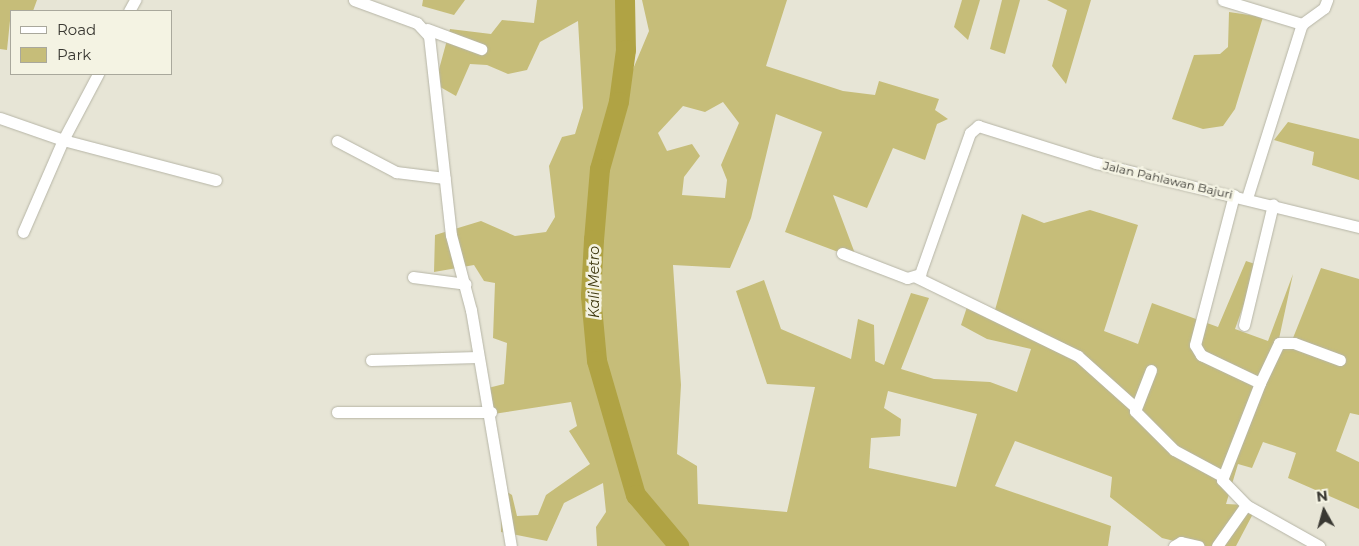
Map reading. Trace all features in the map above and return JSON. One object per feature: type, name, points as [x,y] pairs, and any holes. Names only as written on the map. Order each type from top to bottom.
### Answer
[{"type":"street","points":[[354,0],[481,49]]},
{"type":"street","points":[[1223,0],[1302,24]]},
{"type":"street","points":[[1247,198],[1302,24],[1324,8],[1327,0]]},
{"type":"street","points":[[427,29],[451,235],[466,284],[478,357],[491,412],[511,546]]},
{"type":"street","points":[[23,232],[63,140],[97,75]]},
{"type":"street","points":[[0,118],[63,140],[216,180]]},
{"type":"street","name":"Jalan Pahlawan Bajuri","points":[[916,277],[970,133],[978,126],[1096,162],[1359,227]]},
{"type":"street","points":[[337,141],[396,172],[445,178]]},
{"type":"street","points":[[1234,195],[1195,345],[1201,355],[1260,384]]},
{"type":"street","points":[[1244,325],[1272,204]]},
{"type":"street","points":[[842,253],[916,277],[1078,356],[1134,406],[1174,450],[1194,465],[1222,476],[1246,504],[1319,546]]},
{"type":"street","points":[[413,277],[466,284]]},
{"type":"street","points":[[1222,476],[1279,343],[1294,343],[1340,360]]},
{"type":"street","points":[[371,360],[478,357]]},
{"type":"street","points":[[1134,406],[1151,370]]},
{"type":"street","points":[[337,412],[491,412]]},
{"type":"street","points":[[1217,546],[1246,504]]},
{"type":"street","points":[[1174,546],[1181,542],[1199,546]]},
{"type":"green space","points":[[0,0],[37,0],[33,10],[10,10],[7,50],[0,49]]},
{"type":"green space","points":[[423,0],[465,0],[454,15],[422,6]]},
{"type":"green space","points":[[537,0],[625,0],[620,100],[649,31],[642,0],[787,0],[766,66],[843,91],[875,95],[879,81],[939,99],[935,110],[948,119],[937,124],[925,160],[893,148],[867,208],[833,195],[857,259],[785,232],[822,132],[776,114],[751,218],[730,268],[673,265],[681,385],[677,454],[697,466],[698,504],[787,512],[815,387],[767,384],[736,291],[764,280],[781,329],[851,359],[858,319],[874,325],[875,361],[884,365],[911,293],[929,298],[901,369],[934,379],[990,382],[1017,392],[1031,349],[987,339],[961,325],[968,304],[995,310],[1022,214],[1044,223],[1090,210],[1138,225],[1104,331],[1138,344],[1152,303],[1218,327],[1246,261],[1258,265],[1235,329],[1268,341],[1293,274],[1277,348],[1289,348],[1321,268],[1359,279],[1359,415],[1350,413],[1336,451],[1359,462],[1359,509],[1288,478],[1296,453],[1263,442],[1252,468],[1238,464],[1226,504],[1246,505],[1255,510],[1236,546],[1194,546],[1162,538],[1110,497],[1112,477],[1015,441],[995,486],[1111,526],[1108,546],[597,546],[596,527],[606,512],[603,483],[564,503],[547,541],[501,532],[502,489],[512,495],[517,516],[538,515],[546,495],[590,464],[569,431],[577,426],[571,402],[487,415],[484,389],[504,384],[507,343],[493,338],[495,283],[484,281],[474,265],[434,272],[435,235],[481,221],[515,236],[546,232],[555,217],[549,166],[562,137],[575,134],[583,108],[578,21],[540,42],[527,70],[508,74],[487,65],[470,64],[456,96],[435,84],[450,29],[491,34],[502,20],[534,23]],"holes":[[[723,102],[739,123],[721,165],[727,180],[725,198],[682,195],[684,177],[700,156],[692,144],[667,151],[658,133],[683,106],[705,112]],[[888,391],[977,414],[956,487],[869,468],[871,438],[900,436],[901,419],[884,408]]]},
{"type":"green space","points":[[962,0],[980,0],[968,40],[954,27]]},
{"type":"green space","points":[[1002,0],[1020,0],[1005,54],[990,49]]},
{"type":"green space","points":[[1047,0],[1091,0],[1066,84],[1052,66],[1067,10]]},
{"type":"green space","points":[[1229,12],[1263,17],[1235,109],[1223,126],[1203,129],[1172,119],[1194,55],[1220,54],[1228,47]]},
{"type":"green space","points":[[1288,122],[1359,139],[1359,180],[1312,165],[1314,152],[1274,140]]},
{"type":"waterway","name":"Kali Metro","points":[[625,0],[626,50],[619,102],[600,169],[594,240],[591,296],[597,361],[636,495],[679,546]]}]
